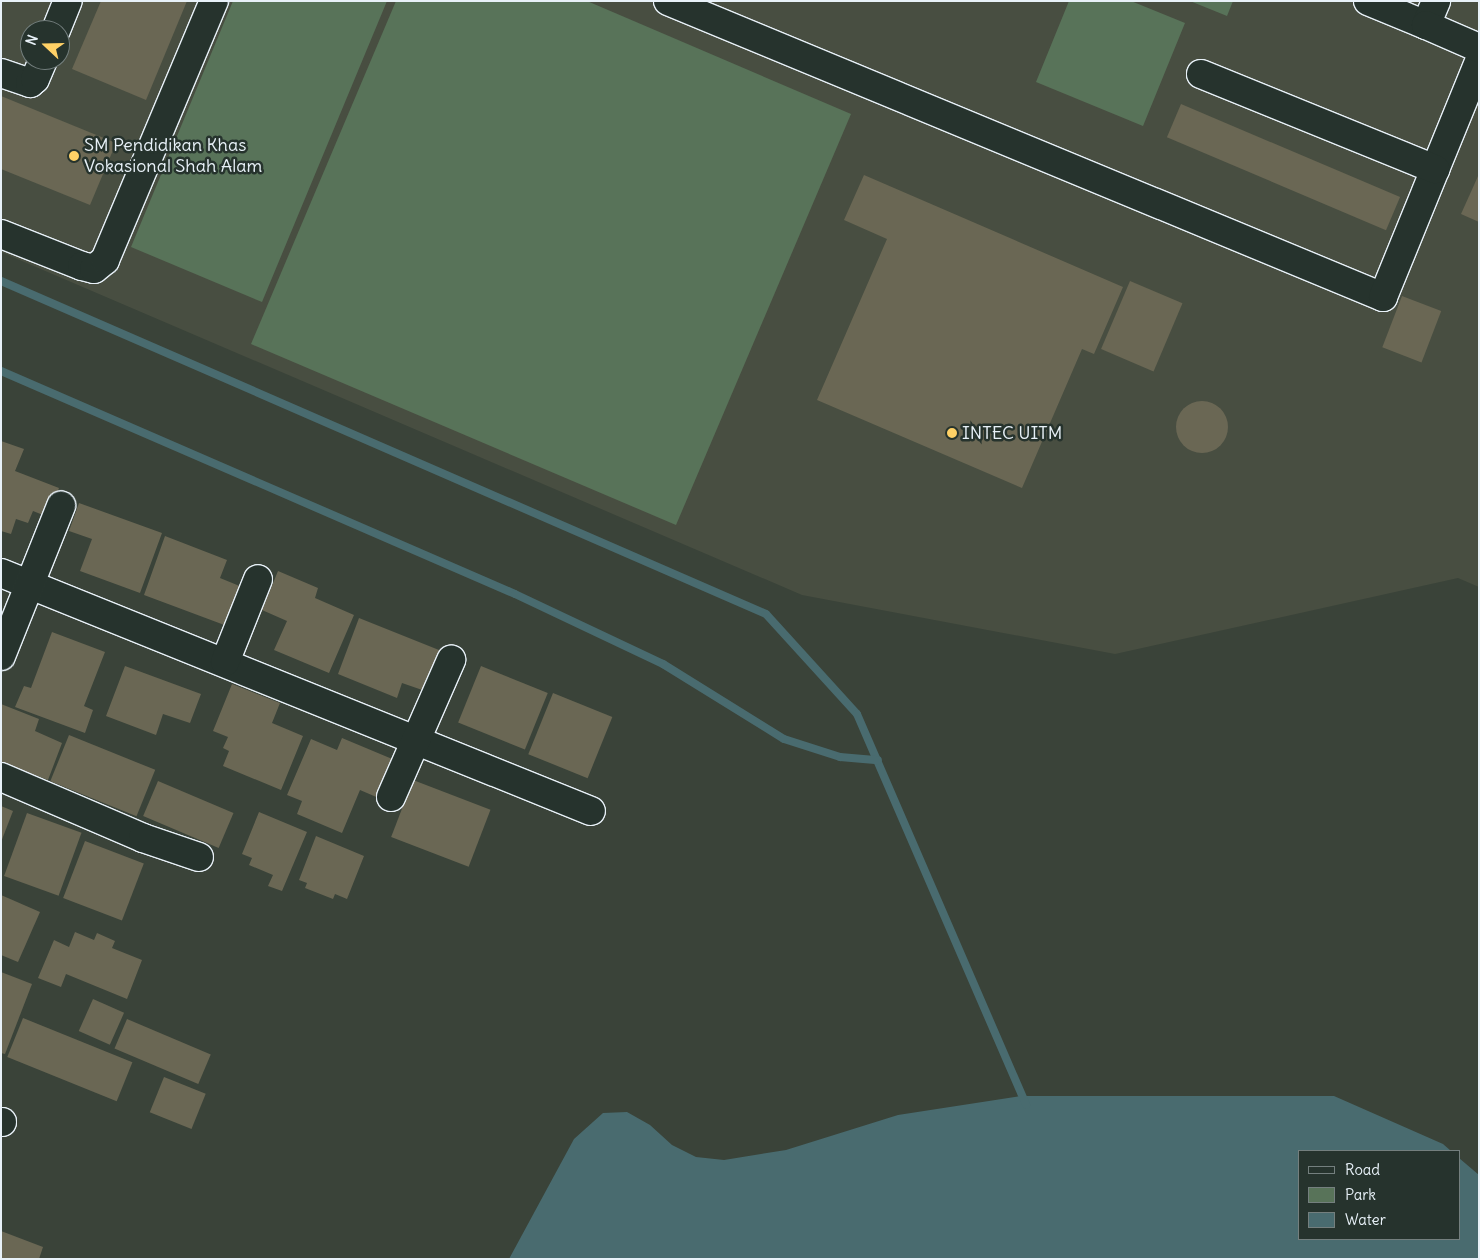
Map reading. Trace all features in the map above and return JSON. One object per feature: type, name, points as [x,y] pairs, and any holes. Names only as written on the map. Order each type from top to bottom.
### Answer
[{"type":"street","points":[[60,20],[68,1]]},
{"type":"street","points":[[1,234],[82,266],[94,269],[105,260],[214,1]]},
{"type":"street","points":[[668,1],[1383,297],[1479,62]]},
{"type":"street","points":[[1368,1],[1431,13],[1479,48]]},
{"type":"street","points":[[1,73],[30,83],[35,79],[39,70]]},
{"type":"street","points":[[1201,74],[1435,168]]},
{"type":"street","points":[[1,656],[61,506]]},
{"type":"street","points":[[1,573],[417,739],[591,811]]},
{"type":"street","points":[[225,662],[258,579]]},
{"type":"street","points":[[392,797],[451,660]]},
{"type":"street","points":[[1,777],[143,838],[199,857]]},
{"type":"shaded area","name":"INTEC UITM","points":[[1,1],[1479,1],[1479,587],[1458,578],[1115,654],[802,595],[1,252]]},
{"type":"green space","points":[[233,1],[387,1],[262,302],[131,247]]},
{"type":"green space","points":[[396,1],[587,1],[851,114],[676,525],[251,344]]},
{"type":"green space","points":[[1069,1],[1131,1],[1185,23],[1143,126],[1036,82]]},
{"type":"green space","points":[[1190,1],[1233,1],[1227,16]]},
{"type":"water","points":[[1021,1096],[1334,1096],[1443,1144],[1450,1150],[1298,1150],[1298,1240],[1460,1240],[1460,1159],[1479,1175],[1479,1259],[509,1259],[574,1139],[603,1113],[627,1112],[650,1125],[672,1145],[696,1157],[724,1160],[786,1150],[898,1115]]},
{"type":"building","points":[[101,1],[187,1],[146,100],[72,69]]},
{"type":"building","points":[[1,96],[116,143],[90,205],[1,169]]},
{"type":"building","points":[[1181,104],[1400,197],[1386,230],[1167,137]]},
{"type":"building","points":[[1479,174],[1479,222],[1461,214]]},
{"type":"building","points":[[864,175],[1123,287],[1094,354],[1082,349],[1022,488],[817,400],[887,239],[844,220]]},
{"type":"building","points":[[1130,281],[1182,303],[1154,371],[1101,349]]},
{"type":"building","points":[[1402,296],[1441,311],[1422,362],[1382,347]]},
{"type":"building","points":[[1197,401],[1207,401],[1221,408],[1228,422],[1228,432],[1221,446],[1207,453],[1197,453],[1187,449],[1180,442],[1176,432],[1176,422],[1180,412],[1187,405]]},
{"type":"building","points":[[1,441],[24,449],[15,471],[59,488],[48,517],[33,511],[28,523],[16,519],[11,534],[1,531]]},
{"type":"building","points":[[79,503],[162,533],[140,593],[80,571],[92,539],[69,531]]},
{"type":"building","points":[[165,536],[227,560],[220,578],[242,587],[227,626],[144,595]]},
{"type":"building","points":[[278,571],[318,588],[315,598],[354,615],[329,673],[274,650],[287,621],[262,610]]},
{"type":"building","points":[[359,618],[444,652],[428,692],[402,683],[397,698],[338,674]]},
{"type":"building","points":[[52,632],[105,652],[84,706],[93,710],[85,733],[15,707],[24,686],[31,688]]},
{"type":"building","points":[[125,666],[201,694],[190,723],[163,714],[156,735],[106,716]]},
{"type":"building","points":[[481,666],[548,693],[525,750],[458,723]]},
{"type":"building","points":[[232,684],[280,703],[272,723],[303,736],[281,790],[223,766],[229,751],[223,748],[228,737],[213,731]]},
{"type":"building","points":[[553,693],[612,717],[588,778],[528,754]]},
{"type":"building","points":[[1,704],[39,719],[35,731],[62,743],[48,780],[19,769],[15,779],[1,774]]},
{"type":"building","points":[[69,735],[155,770],[136,816],[50,781]]},
{"type":"building","points":[[342,738],[397,761],[381,799],[360,790],[342,833],[297,814],[302,801],[287,795],[311,739],[337,750]]},
{"type":"building","points":[[413,780],[490,810],[469,867],[391,837]]},
{"type":"building","points":[[158,781],[233,813],[219,848],[143,816]]},
{"type":"building","points":[[1,806],[13,811],[1,842]]},
{"type":"building","points":[[259,812],[307,832],[282,891],[268,886],[273,875],[249,865],[252,858],[242,854]]},
{"type":"building","points":[[27,813],[82,833],[59,896],[4,876]]},
{"type":"building","points":[[316,836],[364,856],[347,899],[335,894],[333,899],[305,888],[307,883],[299,880]]},
{"type":"building","points":[[85,841],[144,864],[122,921],[63,898]]},
{"type":"building","points":[[1,895],[40,912],[18,962],[1,955]]},
{"type":"building","points":[[75,932],[94,940],[97,933],[115,941],[112,948],[142,960],[127,999],[66,974],[61,987],[38,978],[54,940],[69,947]]},
{"type":"building","points":[[1,972],[32,984],[5,1054],[1,1053]]},
{"type":"building","points":[[93,999],[124,1013],[110,1045],[79,1031]]},
{"type":"building","points":[[23,1018],[132,1062],[117,1101],[7,1057]]},
{"type":"building","points":[[127,1019],[211,1055],[198,1084],[114,1048]]},
{"type":"building","points":[[164,1077],[206,1094],[191,1129],[150,1112]]},
{"type":"building","points":[[1,1231],[43,1247],[39,1259],[1,1259]]},
{"type":"waterway","points":[[1,281],[766,614],[857,714],[1026,1105]]},
{"type":"waterway","points":[[1,371],[515,594],[663,664],[784,739],[840,757],[878,760]]},
{"type":"place","name":"SM Pendidikan Khas Vokasional Shah Alam","points":[[74,156]]},
{"type":"place","name":"INTEC UITM","points":[[952,433]]}]
